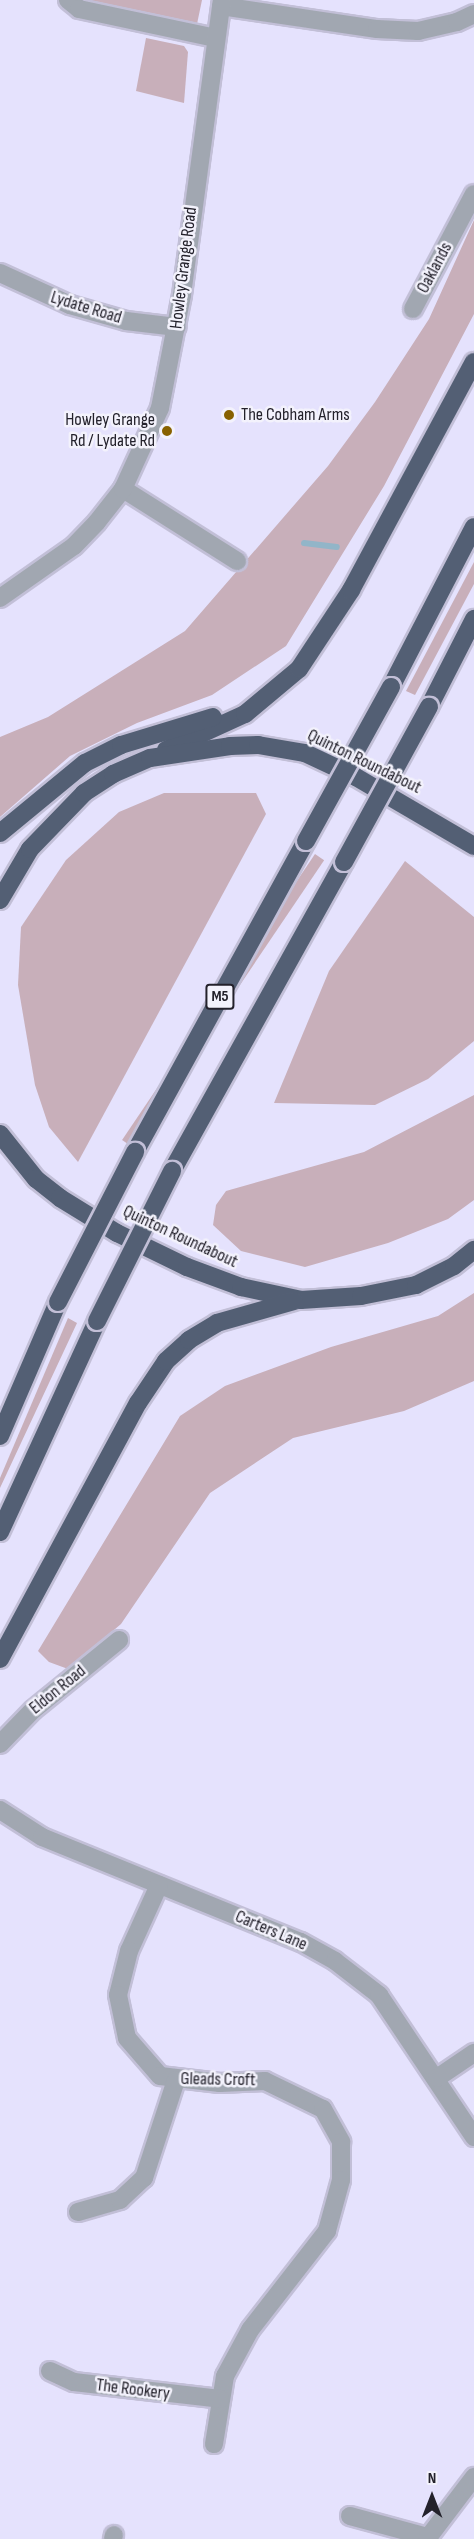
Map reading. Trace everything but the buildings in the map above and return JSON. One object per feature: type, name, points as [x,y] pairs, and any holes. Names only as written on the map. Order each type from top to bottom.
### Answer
[{"type":"highway","points":[[150,758],[229,724],[299,669],[351,590],[474,362]]},
{"type":"highway","name":"M5","points":[[0,1436],[58,1302],[135,1152],[391,687],[474,527]]},
{"type":"highway","name":"M5","points":[[0,1532],[97,1321],[172,1171],[429,707],[474,619]]},
{"type":"highway","points":[[0,833],[60,780],[120,745],[225,714],[265,697]]},
{"type":"highway","name":"Quinton Roundabout","points":[[0,900],[30,849],[84,793],[113,774],[150,758],[258,745],[305,753],[356,777],[474,846]]},
{"type":"highway","points":[[0,876],[30,849]]},
{"type":"highway","name":"Quinton Roundabout","points":[[0,1134],[36,1179],[117,1233],[187,1267],[241,1287],[302,1300],[361,1296],[416,1285],[454,1266],[474,1250]]},
{"type":"highway","points":[[0,1659],[138,1404],[166,1361],[189,1340],[217,1323],[302,1300]]},
{"type":"street","points":[[68,0],[70,6],[79,9],[215,38]]},
{"type":"street","points":[[221,3],[377,29],[418,31],[457,22],[474,14]]},
{"type":"street","name":"Howley Grange Road","points":[[0,598],[74,546],[123,489],[160,408],[177,327],[221,3]]},
{"type":"street","name":"Oaklands","points":[[413,309],[474,194]]},
{"type":"street","name":"Lydate Road","points":[[0,273],[70,305],[126,321],[177,327]]},
{"type":"street","points":[[123,489],[237,561]]},
{"type":"street","name":"Eldon Road","points":[[0,1744],[33,1710],[119,1640]]},
{"type":"street","name":"Carters Lane","points":[[0,1810],[42,1837],[301,1942],[336,1961],[379,1995],[437,2078],[474,2138]]},
{"type":"street","name":"Gleads Croft","points":[[159,1885],[129,1951],[118,1995],[127,2038],[160,2076],[176,2080],[220,2083],[265,2081],[323,2109],[341,2142],[341,2180],[327,2231],[250,2330],[225,2376],[214,2444]]},
{"type":"street","points":[[437,2078],[474,2053]]},
{"type":"street","points":[[78,2212],[120,2200],[144,2178],[176,2080]]},
{"type":"street","name":"The Rookery","points":[[50,2371],[74,2382],[148,2394],[220,2399]]},
{"type":"street","points":[[350,2516],[428,2538],[474,2477]]},
{"type":"shaded area","points":[[80,0],[202,0],[197,24],[189,24]]},
{"type":"shaded area","points":[[146,38],[184,46],[188,52],[184,103],[136,91]]},
{"type":"shaded area","points":[[474,220],[474,314],[384,486],[286,646],[212,695],[137,723],[70,756],[0,817],[0,737],[48,717],[185,631],[328,466],[375,402],[429,319]]},
{"type":"shaded area","points":[[474,562],[474,584],[415,695],[406,691]]},
{"type":"shaded area","points":[[164,793],[256,793],[266,814],[78,1162],[49,1127],[35,1085],[18,985],[21,927],[66,860],[119,812]]},
{"type":"shaded area","points":[[315,854],[324,860],[131,1146],[122,1140]]},
{"type":"shaded area","points":[[405,861],[474,917],[474,1041],[428,1079],[375,1105],[274,1103],[329,971]]},
{"type":"shaded area","points":[[474,1095],[474,1200],[448,1219],[388,1243],[305,1267],[241,1251],[213,1225],[216,1205],[226,1191],[364,1152]]},
{"type":"shaded area","points":[[474,1293],[474,1381],[404,1411],[293,1438],[210,1493],[121,1624],[68,1669],[49,1662],[38,1651],[180,1416],[225,1386],[331,1347],[438,1316]]},
{"type":"shaded area","points":[[68,1318],[77,1323],[0,1488],[0,1478]]},
{"type":"waterway","points":[[304,543],[337,547]]},
{"type":"place","name":"The Cobham Arms","points":[[229,415]]},
{"type":"place","name":"Howley Grange Rd / Lydate Rd","points":[[167,431]]}]
